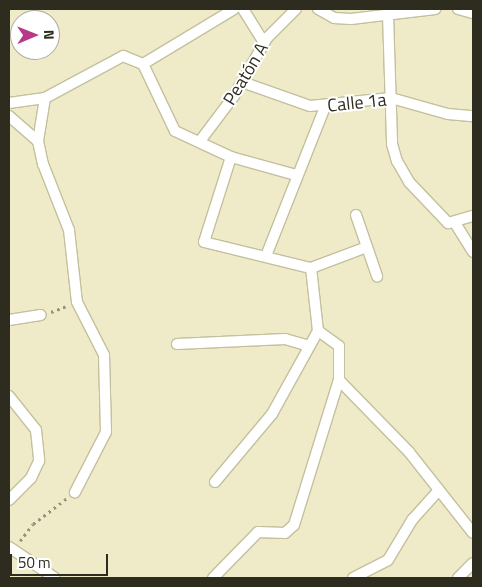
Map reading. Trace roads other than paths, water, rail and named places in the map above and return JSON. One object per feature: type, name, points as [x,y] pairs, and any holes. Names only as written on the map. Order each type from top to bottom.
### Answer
[{"type":"street","points":[[143,64],[234,9]]},
{"type":"street","points":[[244,9],[264,42]]},
{"type":"street","name":"Peatón A","points":[[200,141],[242,82],[264,42],[296,9]]},
{"type":"street","points":[[318,9],[334,18],[435,9]]},
{"type":"street","points":[[458,9],[473,13]]},
{"type":"street","points":[[388,14],[391,98],[397,161],[408,182],[448,223],[456,224],[473,216]]},
{"type":"street","points":[[9,103],[44,98],[122,56],[143,64],[175,132],[200,141],[231,157],[296,175]]},
{"type":"street","name":"Calle 1a","points":[[242,82],[325,107],[391,98],[448,114],[473,116]]},
{"type":"street","points":[[44,98],[38,141],[69,230],[77,302],[104,355],[106,432],[75,492]]},
{"type":"street","points":[[266,256],[296,175],[325,107]]},
{"type":"street","points":[[9,116],[38,141]]},
{"type":"street","points":[[231,157],[204,242],[311,268],[367,247]]},
{"type":"street","points":[[356,215],[377,276]]},
{"type":"street","points":[[456,224],[473,252]]},
{"type":"street","points":[[216,482],[272,414],[318,331],[311,268]]},
{"type":"street","points":[[9,320],[41,315]]},
{"type":"street","points":[[213,578],[258,532],[292,531],[339,380],[339,346],[318,331]]},
{"type":"street","points":[[177,344],[285,339],[309,346]]},
{"type":"street","points":[[339,380],[439,490],[473,533]]},
{"type":"street","points":[[9,396],[36,430],[39,461],[31,478],[9,500]]},
{"type":"street","points":[[353,578],[388,560],[412,520],[439,490]]},
{"type":"street","points":[[11,549],[55,578]]},
{"type":"street","points":[[458,578],[473,564]]}]
